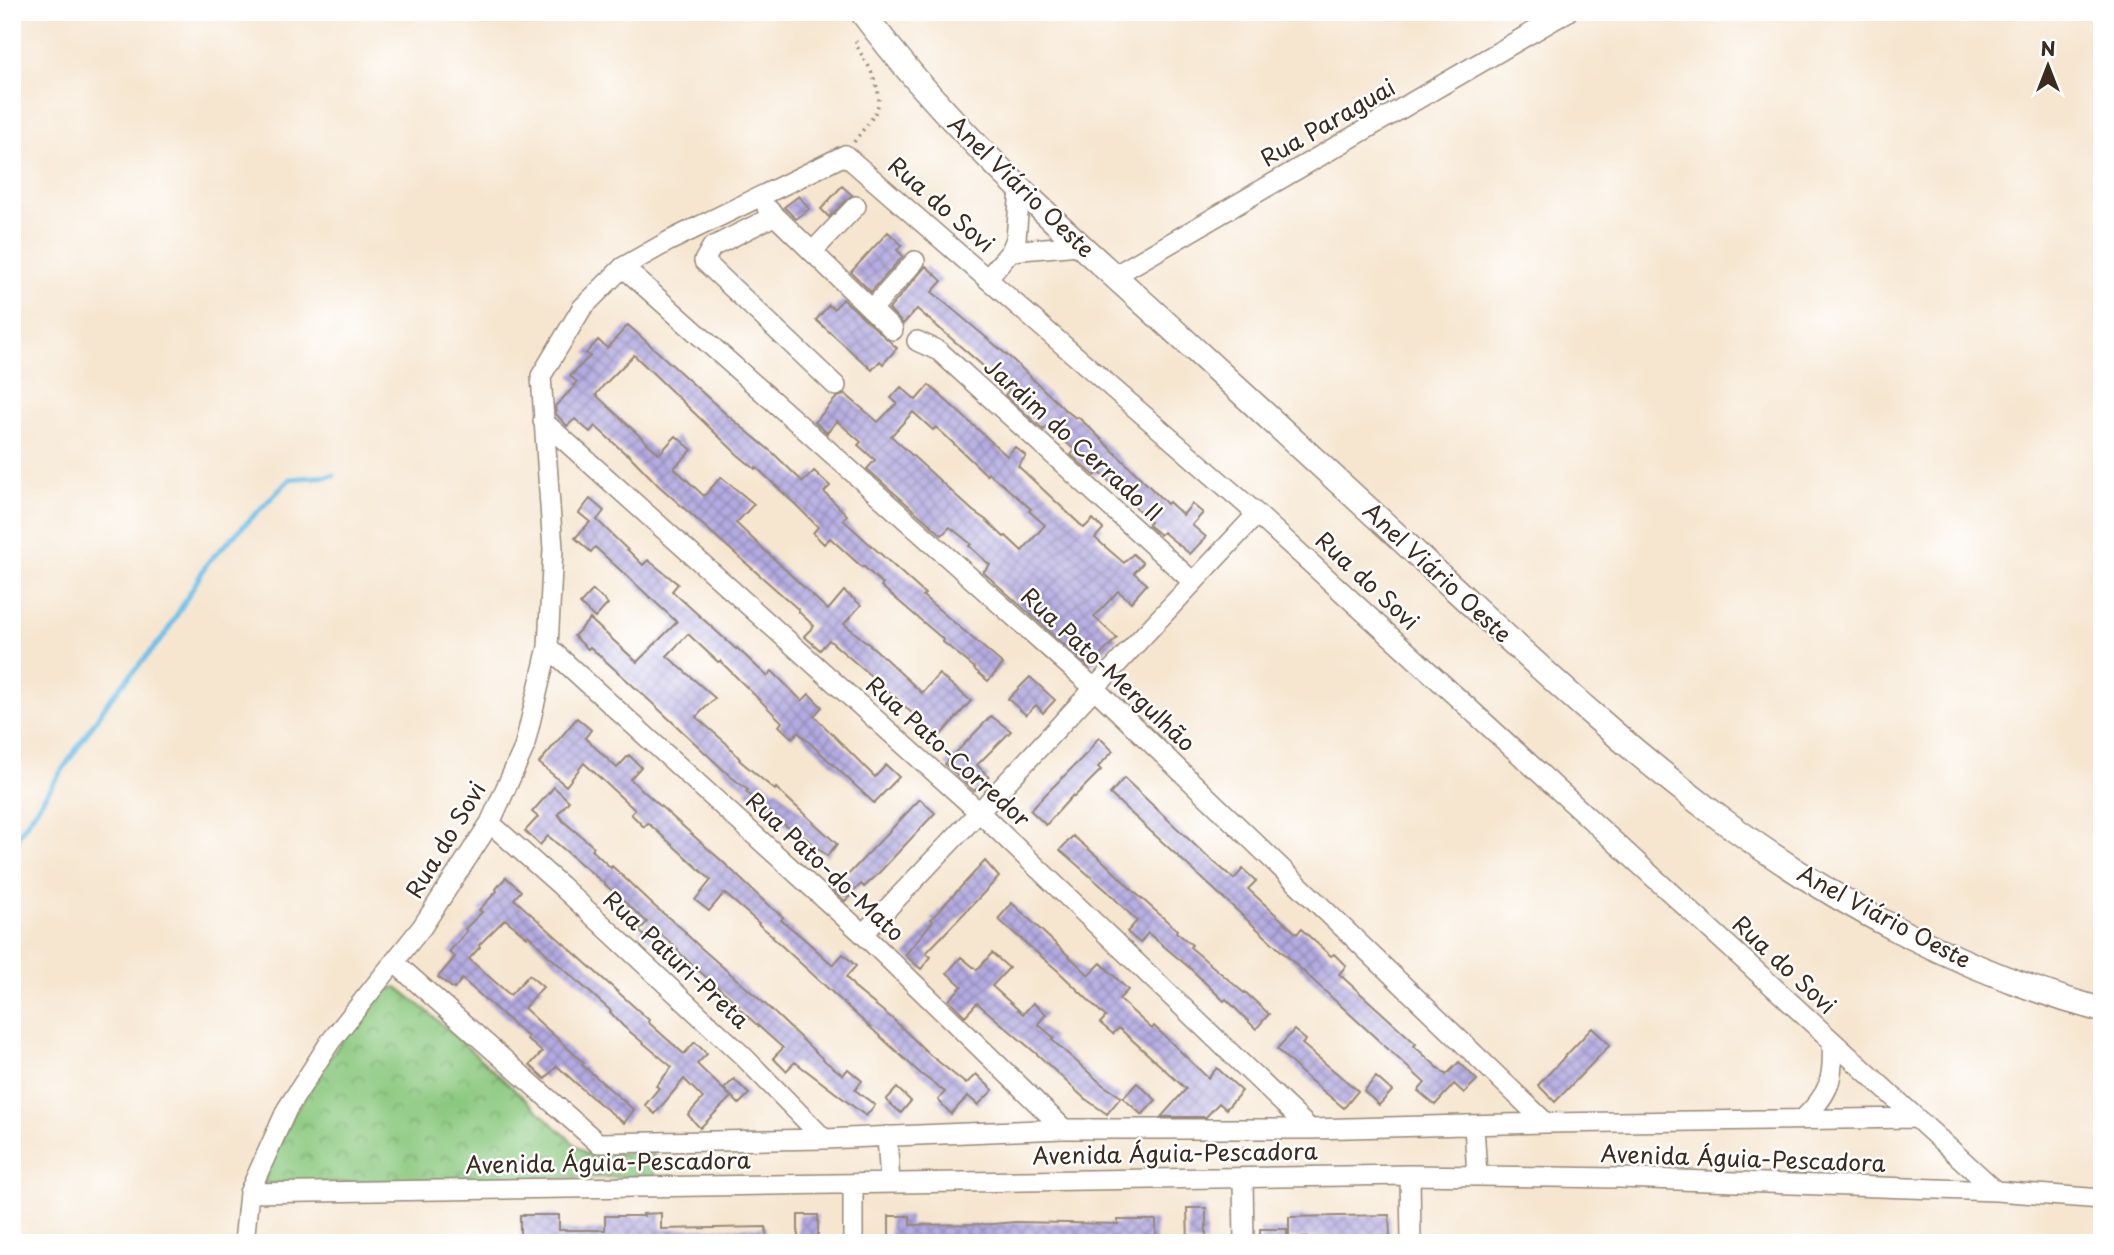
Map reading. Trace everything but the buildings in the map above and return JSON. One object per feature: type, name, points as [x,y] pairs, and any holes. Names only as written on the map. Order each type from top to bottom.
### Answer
[{"type":"main road","name":"Anel Viário Oeste","points":[[858,20],[955,125],[1079,245],[1550,677],[1660,772],[1780,861],[1899,930],[2011,981],[2102,1010]]},
{"type":"street","name":"Rua Paraguai","points":[[1114,275],[1567,12]]},
{"type":"street","name":"Rua do Sovi","points":[[244,1243],[249,1193],[287,1109],[330,1042],[422,927],[489,823],[524,748],[548,647],[553,549],[541,376],[582,308],[623,267],[757,197],[845,155],[1257,513],[1996,1191]]},
{"type":"street","points":[[988,278],[1011,251],[1017,229],[1020,189]]},
{"type":"street","points":[[757,197],[893,330]]},
{"type":"street","points":[[812,252],[856,206]]},
{"type":"street","points":[[774,216],[712,247],[704,261],[836,386]]},
{"type":"street","points":[[1011,251],[1079,245]]},
{"type":"street","points":[[872,309],[915,261]]},
{"type":"street","name":"Rua Pato-Mergulhão","points":[[623,267],[1094,688],[1546,1123]]},
{"type":"street","name":"Jardim do Cerrado II","points":[[917,341],[939,351],[1192,581]]},
{"type":"street","name":"Rua Pato-Corredor","points":[[543,421],[979,812],[1310,1129]]},
{"type":"street","points":[[863,934],[1257,513]]},
{"type":"street","name":"Rua Pato-do-Mato","points":[[548,647],[863,934],[1064,1129]]},
{"type":"street","name":"Rua Paturi-Preta","points":[[489,823],[561,886],[744,1057],[824,1139]]},
{"type":"street","name":"Avenida Águia-Pescadora","points":[[394,962],[598,1143],[824,1139],[1064,1129],[1310,1129],[1915,1118]]},
{"type":"street","points":[[1803,1119],[1821,1102],[1830,1081],[1833,1064],[1832,1042]]},
{"type":"street","points":[[1474,1125],[1477,1177]]},
{"type":"street","points":[[887,1136],[890,1183]]},
{"type":"street","points":[[1409,1175],[1411,1243]]},
{"type":"street","name":"Avenida Águia-Pescadora","points":[[249,1193],[1409,1175],[1619,1178],[1996,1191],[2102,1199]]},
{"type":"street","points":[[1243,1178],[1244,1243]]},
{"type":"street","points":[[853,1184],[853,1243]]},
{"type":"path","points":[[845,155],[875,115],[880,100],[869,68],[857,48],[858,20]]},
{"type":"path","points":[[1243,1178],[1244,1129]]},
{"type":"green space","points":[[397,987],[585,1153],[654,1153],[655,1176],[262,1184],[293,1115],[322,1068],[370,1003],[385,990]]},
{"type":"waterway","points":[[12,845],[110,699],[165,635],[208,562],[290,479],[334,475]]}]
